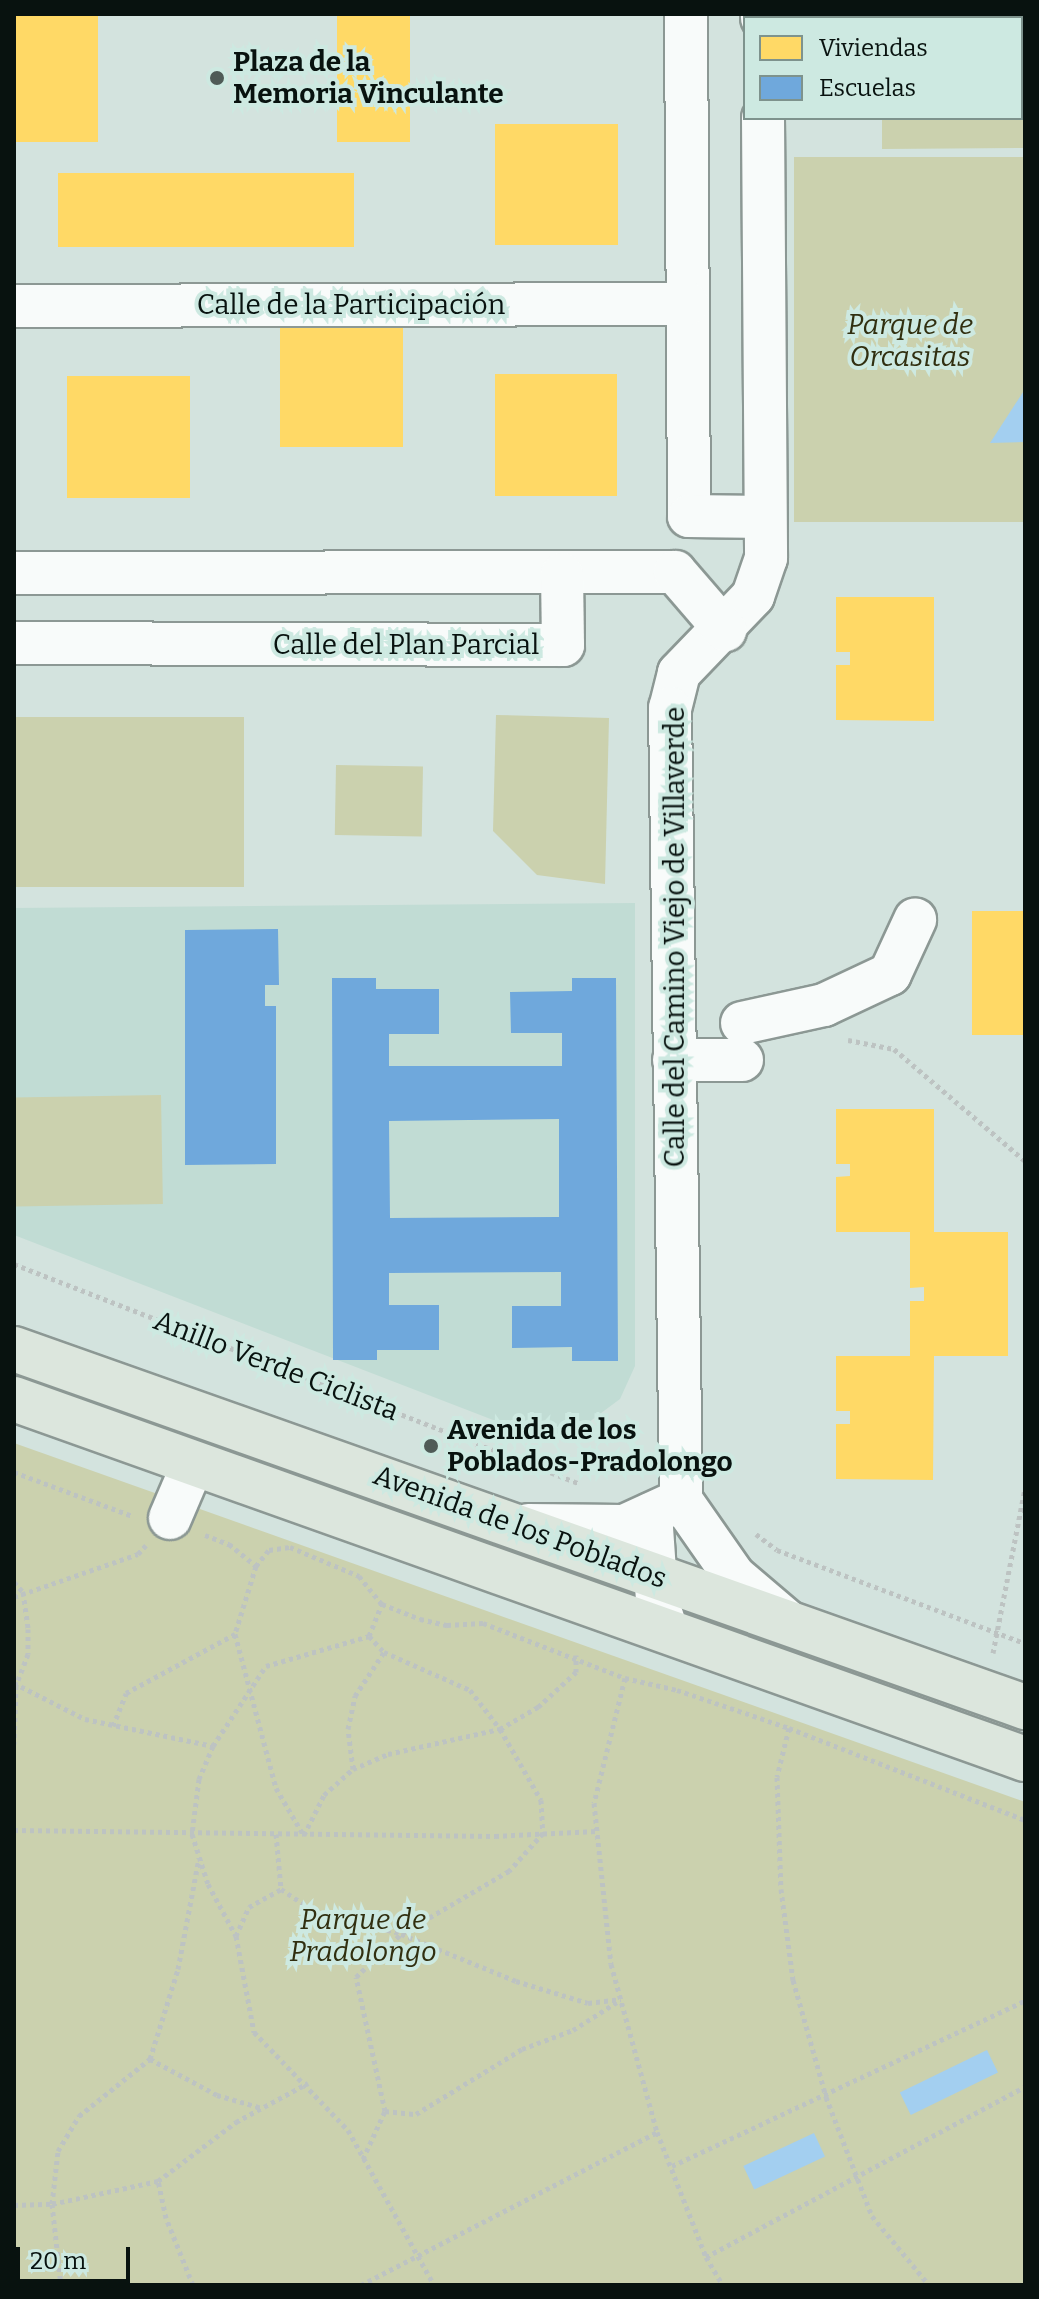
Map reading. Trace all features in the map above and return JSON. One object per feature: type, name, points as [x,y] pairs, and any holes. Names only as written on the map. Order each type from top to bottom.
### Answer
[{"type":"main road","name":"Avenida de los Poblados","points":[[14,1349],[1005,1700]]},
{"type":"main road","name":"Avenida de los Poblados","points":[[14,1399],[1025,1759]]},
{"type":"street","points":[[686,14],[689,516],[765,517]]},
{"type":"street","name":"Calle del Camino Viejo de Villaverde","points":[[667,1631],[654,1576],[666,1507],[674,1060],[670,708],[679,673],[725,630],[753,596],[766,558],[763,120]]},
{"type":"street","name":"Calle de la Participación","points":[[14,306],[688,304]]},
{"type":"street","points":[[14,573],[675,572],[725,630]]},
{"type":"street","name":"Calle del Plan Parcial","points":[[14,643],[563,645],[562,574]]},
{"type":"street","points":[[674,1060],[742,1041],[890,974],[915,920]]},
{"type":"street","points":[[170,1518],[193,1464]]},
{"type":"street","points":[[506,1522],[558,1529],[624,1526],[666,1507],[734,1576],[789,1623]]},
{"type":"path","points":[[842,1039],[894,1049],[1025,1161]]},
{"type":"path","name":"Anillo Verde Ciclista","points":[[14,1264],[587,1485]]},
{"type":"path","points":[[14,1472],[95,1506],[141,1519],[170,1518]]},
{"type":"path","points":[[1005,1700],[998,1633],[1025,1489]]},
{"type":"path","points":[[170,1518],[175,1532],[229,1544],[256,1566]]},
{"type":"path","points":[[14,1597],[138,1554],[170,1518]]},
{"type":"path","points":[[748,1524],[777,1550],[1025,1643]]},
{"type":"path","points":[[304,1835],[276,1788],[235,1634],[256,1566],[269,1550],[290,1547],[359,1576],[382,1604],[447,1625],[483,1623],[576,1655],[625,1678],[677,1690],[789,1728],[1025,1820]]},
{"type":"path","points":[[14,1582],[23,1592],[28,1654],[15,1684],[14,1744]]},
{"type":"path","points":[[369,1636],[382,1604]]},
{"type":"path","points":[[113,1726],[126,1693],[235,1634]]},
{"type":"path","points":[[363,2159],[385,2111],[356,1977],[401,1934],[467,1900],[509,1871],[543,1833],[541,1800],[500,1729],[470,1690],[384,1652],[369,1636]]},
{"type":"path","points":[[369,1636],[266,1666],[213,1746],[199,1779],[192,1834],[208,1884],[236,1936],[254,2032],[308,2083],[348,2130],[434,2285]]},
{"type":"path","points":[[353,1769],[348,1729],[355,1696],[384,1652]]},
{"type":"path","points":[[304,1835],[324,1795],[353,1769],[388,1754],[500,1729],[538,1707],[576,1672],[576,1655]]},
{"type":"path","points":[[625,1678],[594,1803],[611,1964],[657,2132],[706,2257],[723,2285]]},
{"type":"path","points":[[15,1684],[85,1719],[213,1746]]},
{"type":"path","points":[[789,1728],[777,1777],[781,1889],[793,1980],[826,2097],[872,2216],[929,2285]]},
{"type":"path","points":[[14,1830],[304,1835],[597,1831]]},
{"type":"path","points":[[276,1834],[281,1889]]},
{"type":"path","points":[[61,2285],[52,2204],[58,2151],[79,2116],[150,2059],[178,1969],[199,1856]]},
{"type":"path","points":[[281,1889],[317,1913],[358,1927],[401,1934],[480,1968],[588,2003],[621,1999]]},
{"type":"path","points":[[236,1936],[249,1907],[281,1889]]},
{"type":"path","points":[[385,2111],[416,2114],[522,2049],[573,2030],[621,1999]]},
{"type":"path","points":[[672,2166],[826,2097],[1025,2001]]},
{"type":"path","points":[[150,2059],[217,2095],[262,2108]]},
{"type":"path","points":[[14,2205],[52,2204],[158,2181],[262,2108],[308,2083]]},
{"type":"path","points":[[706,2257],[855,2173],[1025,2087]]},
{"type":"path","points":[[361,2285],[657,2132]]},
{"type":"path","points":[[158,2181],[166,2218],[193,2285]]},
{"type":"shaded area","points":[[635,903],[635,1366],[620,1399],[585,1425],[545,1440],[14,1235],[14,908]]},
{"type":"green space","points":[[882,120],[1023,120],[1025,148],[882,149]]},
{"type":"green space","name":"Parque de Orcasitas","points":[[794,157],[1025,157],[1025,522],[794,522]]},
{"type":"green space","points":[[496,715],[609,718],[605,884],[537,875],[493,831]]},
{"type":"green space","points":[[14,717],[244,717],[244,887],[14,887]]},
{"type":"green space","points":[[336,765],[423,767],[422,837],[335,835]]},
{"type":"green space","points":[[161,1095],[163,1204],[16,1207],[14,1098]]},
{"type":"green space","name":"Parque de Pradolongo","points":[[14,1443],[1025,1802],[1025,2285],[14,2285]]},
{"type":"water","points":[[1025,389],[1025,442],[990,443]]},
{"type":"water","points":[[987,2050],[998,2072],[911,2115],[900,2093]]},
{"type":"water","points":[[814,2133],[825,2157],[754,2190],[743,2166]]},
{"type":"building: Viviendas","points":[[14,14],[98,14],[98,142],[14,142]]},
{"type":"building: Viviendas","points":[[337,14],[410,14],[410,142],[337,142]]},
{"type":"building: Viviendas","points":[[869,14],[944,14],[944,16]]},
{"type":"building: Viviendas","points":[[495,124],[618,124],[618,245],[495,245]]},
{"type":"building: Viviendas","points":[[58,173],[354,173],[354,247],[58,247]]},
{"type":"building: Viviendas","points":[[280,325],[403,325],[403,447],[280,447]]},
{"type":"building: Viviendas","points":[[495,374],[617,374],[617,496],[495,496]]},
{"type":"building: Viviendas","points":[[67,376],[190,376],[190,498],[67,498]]},
{"type":"building: Viviendas","points":[[836,597],[934,597],[934,721],[836,720],[836,665],[850,665],[850,652],[836,652]]},
{"type":"building: Viviendas","points":[[972,911],[1025,911],[1025,1035],[972,1035]]},
{"type":"building: Viviendas","points":[[836,1109],[934,1109],[934,1232],[1008,1232],[1008,1356],[934,1356],[933,1480],[836,1479],[836,1424],[850,1424],[850,1411],[836,1411],[836,1356],[910,1356],[910,1301],[924,1301],[924,1287],[910,1288],[910,1232],[836,1232],[836,1177],[850,1176],[850,1164],[836,1164]]},
{"type":"building: Escuelas","points":[[278,929],[279,985],[265,985],[265,1006],[276,1006],[276,1164],[185,1165],[185,930]]},
{"type":"building: Escuelas","points":[[332,978],[376,978],[376,989],[439,989],[439,1034],[389,1034],[389,1066],[562,1066],[562,1033],[511,1033],[510,992],[572,991],[572,978],[616,978],[618,1361],[572,1361],[572,1347],[512,1348],[512,1306],[561,1306],[561,1272],[389,1273],[389,1305],[439,1305],[439,1350],[377,1350],[377,1360],[333,1360]],"holes":[[[559,1119],[559,1217],[390,1218],[389,1121]]]},
{"type":"place","name":"Plaza de la Memoria Vinculante","points":[[217,78]]},
{"type":"place","name":"Avenida de los Poblados-Pradolongo","points":[[431,1446]]}]
